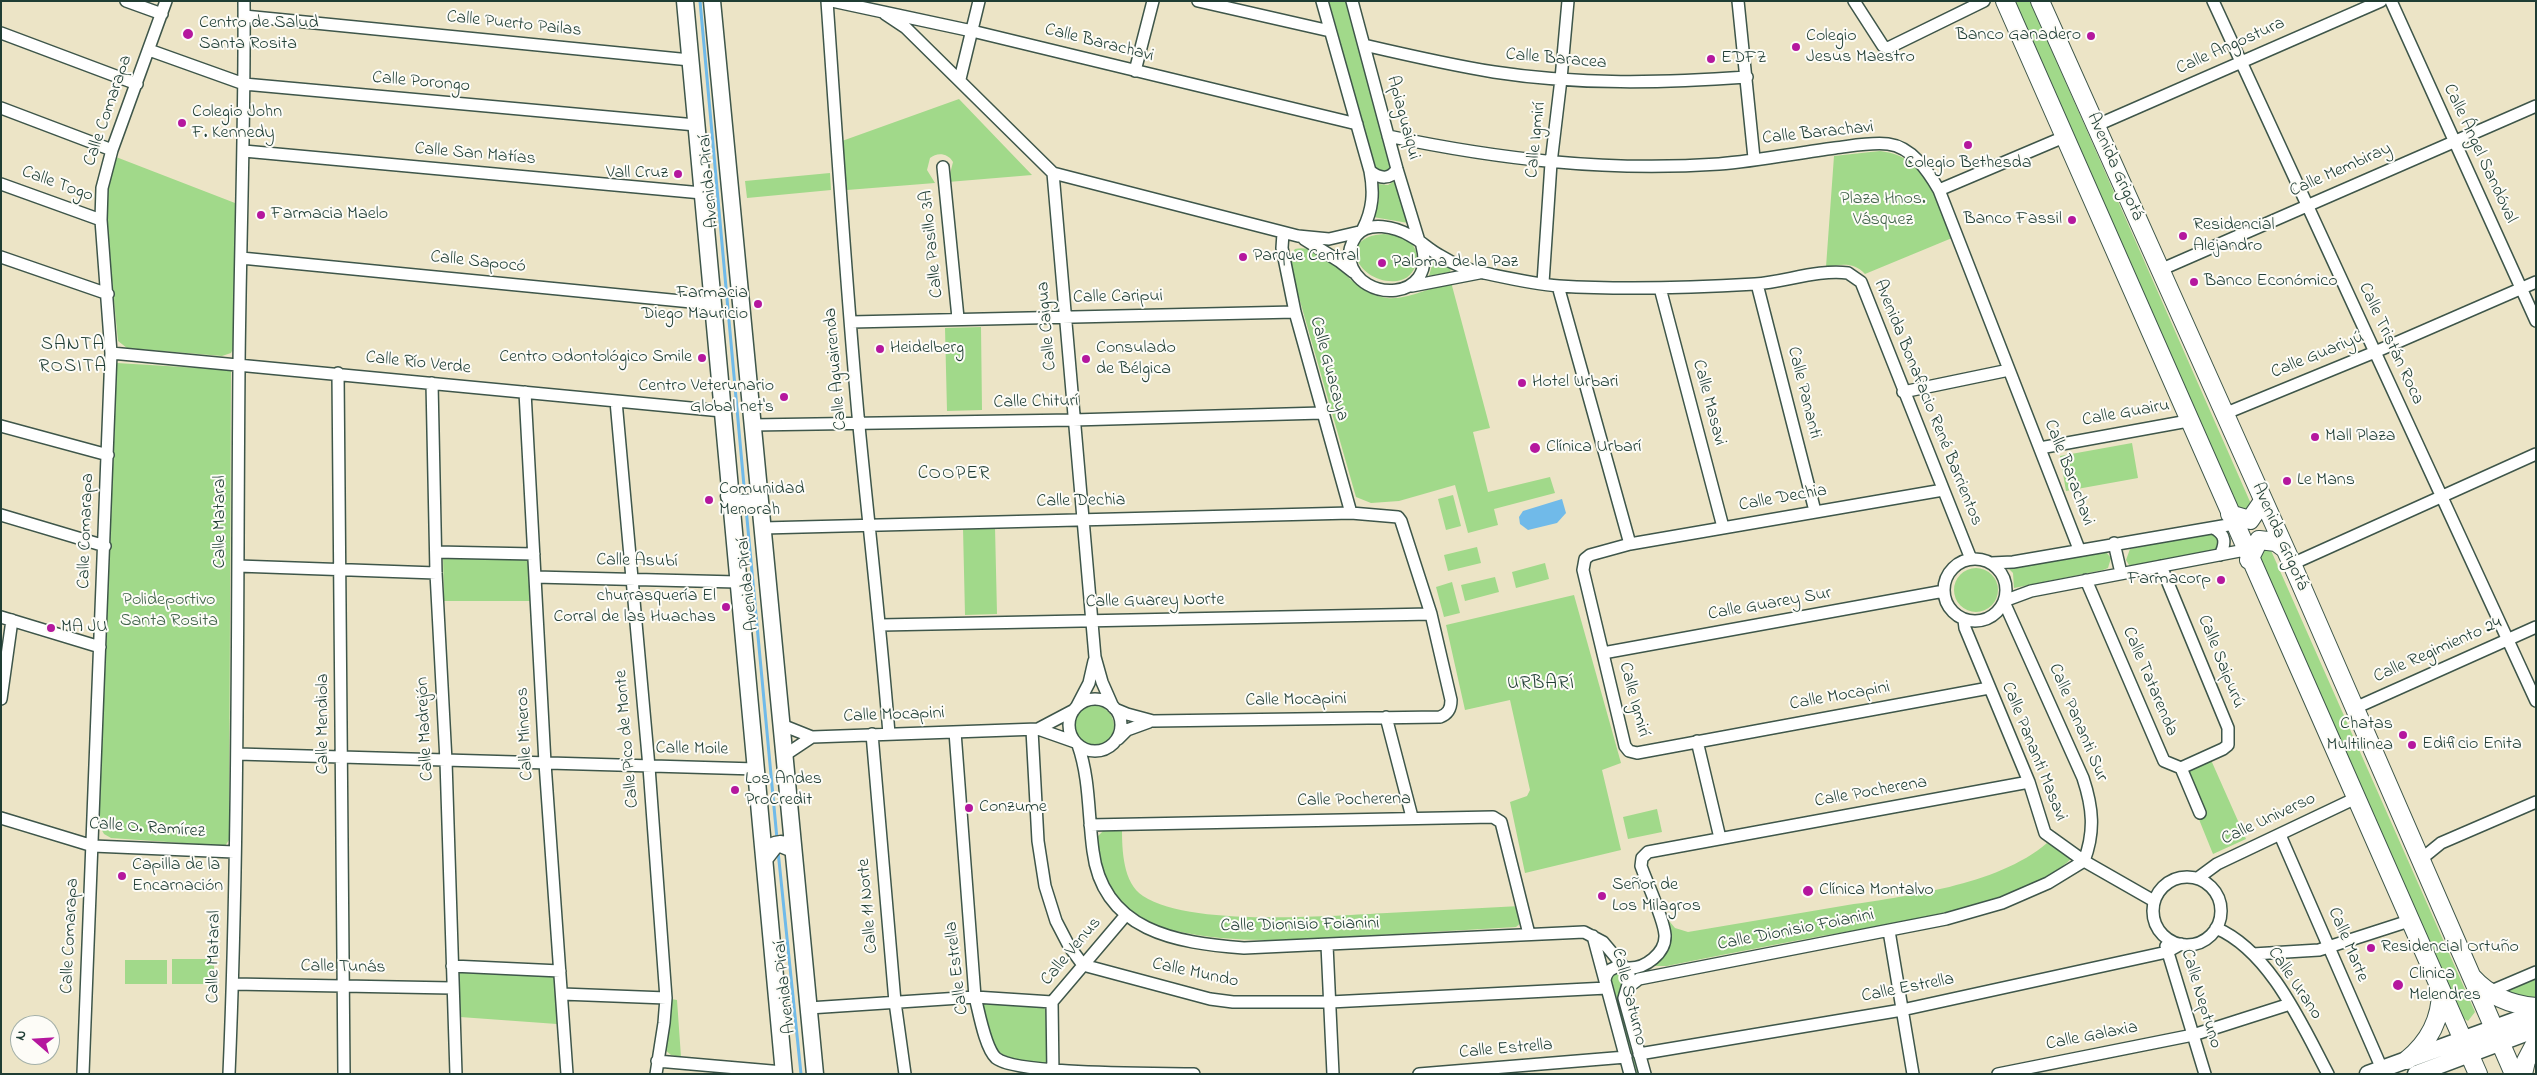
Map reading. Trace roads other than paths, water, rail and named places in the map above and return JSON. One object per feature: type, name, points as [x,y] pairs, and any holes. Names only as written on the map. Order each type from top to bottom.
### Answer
[{"type":"main road","name":"Avenida Grigotá","points":[[2005,1],[2247,555],[2412,920],[2478,1074]]},
{"type":"main road","name":"Avenida Grigotá","points":[[2040,1],[2224,414],[2259,508],[2292,564],[2514,1074]]},
{"type":"main road","name":"Avenida Piraí","points":[[686,3],[722,411],[746,501],[763,528],[782,725],[789,839],[815,1074]]},
{"type":"main road","name":"Avenida Piraí","points":[[711,3],[752,425],[737,582],[756,769],[766,845],[784,1073]]},
{"type":"main road","points":[[2232,519],[2250,520],[2259,508]]},
{"type":"main road","points":[[2247,555],[2250,532],[2259,508]]},
{"type":"main road","points":[[2232,519],[2250,532],[2284,548]]},
{"type":"main road","points":[[2247,555],[2259,540],[2268,540]]},
{"type":"main road","points":[[766,845],[778,840],[789,839]]},
{"type":"main road","points":[[2468,972],[2489,992],[2513,1004],[2536,1007]]},
{"type":"main road","points":[[2411,1067],[2417,1052],[2433,1029],[2440,1008],[2441,988]]},
{"type":"main road","points":[[2375,1072],[2411,1067],[2467,1047],[2496,1036],[2536,1013]]},
{"type":"main road","points":[[2496,1036],[2536,1029]]},
{"type":"main road","points":[[2523,1074],[2526,1061],[2536,1042]]},
{"type":"street","points":[[126,1],[162,14]]},
{"type":"street","name":"Calle Comarapa","points":[[83,1074],[111,353],[101,220],[102,188],[112,150],[166,1]]},
{"type":"street","name":"Calle Mataral","points":[[229,1074],[238,754],[239,366],[244,151],[244,1]]},
{"type":"street","name":"Calle Aguairenda","points":[[828,1],[839,180],[859,424],[881,625],[889,734]]},
{"type":"street","name":"Calle Barachavi","points":[[832,1],[885,14],[972,31],[1357,124]]},
{"type":"street","points":[[960,79],[979,1]]},
{"type":"street","points":[[1135,71],[1153,1]]},
{"type":"street","points":[[1198,1],[1330,32]]},
{"type":"street","points":[[1322,1],[1370,171],[1373,189],[1372,204],[1361,231],[1350,249],[1349,260],[1358,276]]},
{"type":"street","name":"Apiaguaiqui","points":[[1352,1],[1397,169],[1421,244]]},
{"type":"street","name":"Calle Igmirí","points":[[1543,284],[1551,163],[1562,79],[1568,1]]},
{"type":"street","points":[[1738,1],[1754,158]]},
{"type":"street","points":[[1854,1],[1884,46],[1888,48],[1984,1]]},
{"type":"street","name":"Calle Tristán Roca","points":[[2213,1],[2440,497],[2536,701]]},
{"type":"street","name":"Calle Angostura","points":[[2095,126],[2381,1]]},
{"type":"street","name":"Calle Ángel Sandóval","points":[[2390,1],[2536,321]]},
{"type":"street","points":[[885,14],[906,28],[1053,172],[1298,236],[1329,239],[1378,227],[1395,230],[1413,237],[1421,244],[1424,264],[1420,276],[1412,286],[1401,290],[1387,291],[1373,288],[1339,261],[1298,236]]},
{"type":"street","name":"Calle Puerto Pailas","points":[[244,16],[690,60]]},
{"type":"street","points":[[1,33],[137,84]]},
{"type":"street","name":"Calle Baracea","points":[[1364,45],[1448,64],[1495,72],[1562,79],[1659,82],[1747,77]]},
{"type":"street","name":"Calle Porongo","points":[[149,50],[244,84],[696,125]]},
{"type":"street","name":"Calle Membiray","points":[[2160,270],[2536,106]]},
{"type":"street","points":[[1,108],[112,150]]},
{"type":"street","name":"Calle Barachavi","points":[[1388,136],[1462,151],[1551,163],[1660,166],[1720,164],[1864,144],[1889,144],[1910,154],[1927,168],[1939,190],[2079,549]]},
{"type":"street","points":[[1939,190],[2064,137]]},
{"type":"street","name":"Calle San Matías","points":[[244,151],[702,194]]},
{"type":"street","name":"Calle Pasillo 3A","points":[[943,167],[958,318]]},
{"type":"street","points":[[1370,171],[1385,178],[1397,169]]},
{"type":"street","name":"Calle Caigua","points":[[1053,172],[1073,420],[1084,520],[1091,621],[1095,656],[1102,682],[1114,708]]},
{"type":"street","name":"Calle Togo","points":[[1,184],[101,220]]},
{"type":"street","name":"Calle Guacaya","points":[[1283,233],[1282,248],[1295,312],[1322,413],[1352,513]]},
{"type":"street","name":"Avenida Bonafacio René Barrientos","points":[[1421,244],[1440,256],[1481,273],[1558,286],[1660,288],[1757,284],[1842,272],[1855,276],[1861,282],[1903,392],[1971,559]]},
{"type":"street","name":"Calle Sapocó","points":[[241,258],[712,304]]},
{"type":"street","points":[[2,260],[108,294]]},
{"type":"street","name":"Avenida Bonafacio René Barrientos","points":[[1412,286],[1481,273]]},
{"type":"street","name":"Calle Guariyú","points":[[2224,414],[2375,352],[2536,282]]},
{"type":"street","name":"Calle Pananti","points":[[1757,284],[1815,511]]},
{"type":"street","points":[[1558,286],[1630,544]]},
{"type":"street","name":"Calle Masavi","points":[[1660,288],[1723,527]]},
{"type":"street","name":"Calle Caripui","points":[[851,322],[958,318],[1295,312]]},
{"type":"street","name":"Calle Río Verde","points":[[111,353],[722,411]]},
{"type":"street","points":[[1903,392],[2009,370]]},
{"type":"street","name":"Calle Mendiola","points":[[338,374],[344,1074]]},
{"type":"street","name":"Calle Madrejón","points":[[432,383],[436,573],[446,761],[456,1074]]},
{"type":"street","name":"Calle Mineros","points":[[524,392],[545,763],[567,1074]]},
{"type":"street","name":"Calle Pico de Monte","points":[[616,401],[649,767],[666,998],[656,1074]]},
{"type":"street","name":"Calle Chiturí","points":[[752,425],[1073,420],[1322,413]]},
{"type":"street","name":"Calle Guairu","points":[[2040,448],[2188,421]]},
{"type":"street","points":[[1,426],[108,455]]},
{"type":"street","points":[[2292,564],[2536,454]]},
{"type":"street","name":"Calle Dechia","points":[[1630,544],[1943,490]]},
{"type":"street","name":"Calle Dechia","points":[[763,528],[1352,513],[1400,519],[1431,614]]},
{"type":"street","points":[[1,515],[105,546]]},
{"type":"street","points":[[2232,519],[2213,528],[2114,543],[2013,562],[1991,563],[1971,559],[1954,566],[1948,573],[1944,591],[1950,608],[1964,620],[1984,620],[1993,616],[2004,602],[2031,590],[2220,555],[2247,555]]},
{"type":"street","points":[[2213,528],[2218,530],[2224,540],[2220,555]]},
{"type":"street","points":[[2114,543],[2121,572]]},
{"type":"street","name":"Calle Igmirí","points":[[1630,544],[1590,555],[1583,565],[1625,746],[1629,751],[1637,752],[1696,741]]},
{"type":"street","points":[[436,552],[534,554]]},
{"type":"street","points":[[1991,563],[2004,579],[2006,589],[2004,602]]},
{"type":"street","points":[[238,566],[436,573]]},
{"type":"street","name":"Calle Saipurú","points":[[2161,566],[2228,728],[2228,745],[2202,760],[2181,768]]},
{"type":"street","name":"Calle Asubí","points":[[535,577],[737,582]]},
{"type":"street","name":"Calle Tatarenda","points":[[2086,580],[2164,760],[2181,768]]},
{"type":"street","name":"Calle Guarey Sur","points":[[1603,653],[1944,591]]},
{"type":"street","name":"Calle Pananti Sur","points":[[2004,602],[2075,760],[2090,799],[2092,833],[2084,861]]},
{"type":"street","name":"Calle Guarey Norte","points":[[881,625],[1431,614]]},
{"type":"street","name":"Calle Mocapini","points":[[1114,708],[1127,714],[1153,721],[1440,717],[1449,711],[1451,700],[1431,614]]},
{"type":"street","points":[[1,699],[6,619],[100,647]]},
{"type":"street","name":"Calle Pananti Masavi","points":[[1964,620],[1965,628],[1989,688],[2029,782],[2045,833],[2084,861],[2154,900]]},
{"type":"street","name":"Calle Regimiento 24","points":[[2355,708],[2536,627]]},
{"type":"street","name":"Calle Caigua","points":[[1075,709],[1088,683],[1095,656]]},
{"type":"street","name":"Calle Mocapini","points":[[1696,741],[1989,688]]},
{"type":"street","points":[[1098,700],[1114,708],[1121,724],[1117,740],[1106,749],[1092,751],[1077,744],[1069,726],[1075,709],[1083,703],[1098,700]]},
{"type":"street","name":"Calle Mocapini","points":[[1035,730],[1075,709]]},
{"type":"street","points":[[1386,717],[1412,817]]},
{"type":"street","name":"Calle Mocapini","points":[[1117,740],[1127,730],[1153,721]]},
{"type":"street","name":"Calle Mocapini","points":[[782,725],[812,737],[1035,730],[1077,744]]},
{"type":"street","points":[[1035,730],[1038,841],[1044,886],[1056,921],[1069,946],[1084,965]]},
{"type":"street","name":"Calle Estrella","points":[[955,732],[975,997],[985,1034],[994,1056],[1004,1063],[1053,1072],[1194,1074]]},
{"type":"street","name":"Calle 11 Norte","points":[[872,734],[895,1002],[904,1074]]},
{"type":"street","name":"Calle Mocapini","points":[[784,754],[812,737]]},
{"type":"street","points":[[1606,984],[1613,968],[1627,969],[1646,964],[1657,955],[1665,938],[1641,866],[1642,858],[1648,852],[1720,838],[1696,741]]},
{"type":"street","name":"Calle Dionisio Foianini","points":[[1077,744],[1086,781],[1093,852],[1099,878],[1110,900],[1125,916],[1168,935],[1214,946],[1244,948],[1327,946],[1584,932],[1593,936]]},
{"type":"street","name":"Calle Dionisio Foianini","points":[[1086,781],[1092,762],[1106,749]]},
{"type":"street","name":"Calle Moile","points":[[238,754],[756,769]]},
{"type":"street","points":[[2181,768],[2200,814]]},
{"type":"street","name":"Calle Pocherena","points":[[1720,838],[2029,782]]},
{"type":"street","name":"Calle Universo","points":[[2198,878],[2217,864],[2356,798]]},
{"type":"street","points":[[2423,868],[2425,856],[2441,843],[2536,802]]},
{"type":"street","name":"Calle Pocherena","points":[[1090,825],[1493,816],[1501,822],[1528,934]]},
{"type":"street","name":"Calle O. Ramírez","points":[[1,818],[93,846],[234,852]]},
{"type":"street","name":"Calle Marte","points":[[2280,835],[2329,948],[2375,1072]]},
{"type":"street","name":"Calle Dionisio Foianini","points":[[1626,989],[1631,982],[1655,976],[1946,919],[2002,903],[2048,883],[2084,861]]},
{"type":"street","points":[[2180,877],[2198,878],[2211,886],[2219,899],[2220,914],[2216,928],[2201,942],[2181,944],[2163,935],[2154,919],[2154,900],[2158,892],[2172,880],[2180,877]]},
{"type":"street","name":"Calle Venus","points":[[1053,1072],[1052,1002],[1125,916]]},
{"type":"street","points":[[2252,954],[2306,952],[2329,948],[2412,920]]},
{"type":"street","name":"Calle Urano","points":[[2216,928],[2233,937],[2252,954],[2290,1004],[2328,1074]]},
{"type":"street","points":[[1889,931],[1913,1074]]},
{"type":"street","name":"Calle Neptuno","points":[[2163,935],[2205,1074]]},
{"type":"street","name":"Calle Saturno","points":[[1593,936],[1612,951],[1627,969],[1630,977],[1624,998],[1645,1074]]},
{"type":"street","name":"Calle Saturno","points":[[1593,936],[1630,1074]]},
{"type":"street","name":"Calle Estrella","points":[[1639,1054],[1902,1010],[2167,952],[2181,944]]},
{"type":"street","points":[[1327,946],[1333,1074]]},
{"type":"street","points":[[1646,964],[1655,976]]},
{"type":"street","name":"Calle Mundo","points":[[1084,965],[1210,999],[1233,1002],[1330,1002],[1606,984]]},
{"type":"street","points":[[452,966],[560,971]]},
{"type":"street","name":"Calle Dionisio Foianini","points":[[1627,969],[1655,976]]},
{"type":"street","points":[[2489,992],[2536,972]]},
{"type":"street","name":"Calle Tunás","points":[[233,984],[452,988]]},
{"type":"street","points":[[562,994],[666,998]]},
{"type":"street","points":[[808,1008],[975,997],[1052,1002]]},
{"type":"street","name":"Calle Galaxia","points":[[1998,1074],[2193,1035],[2290,1004]]},
{"type":"street","name":"Calle Estrella","points":[[1419,1074],[1626,1057]]},
{"type":"street","points":[[657,1062],[784,1073]]},
{"type":"water","points":[[1562,499],[1566,513],[1557,523],[1528,530],[1520,524],[1519,517],[1523,511]]},
{"type":"waterway","points":[[700,1],[745,497]]},
{"type":"waterway","points":[[746,508],[777,839]]},
{"type":"waterway","points":[[778,851],[801,1074]]},
{"type":"place","name":"Centro de Salud Santa Rosita","points":[[188,34]]},
{"type":"place","name":"Banco Ganadero","points":[[2091,36]]},
{"type":"place","name":"Colegio Jesus Maestro","points":[[1796,47]]},
{"type":"place","name":"EDFZ","points":[[1711,59]]},
{"type":"place","name":"Colegio John F. Kennedy","points":[[182,123]]},
{"type":"place","name":"Colegio Bethesda","points":[[1968,145]]},
{"type":"place","name":"Vall Cruz","points":[[678,174]]},
{"type":"place","name":"Farmacia Maelo","points":[[261,215]]},
{"type":"place","name":"Banco Fassil","points":[[2072,220]]},
{"type":"place","name":"Residencial Alejandro","points":[[2183,236]]},
{"type":"place","name":"Parque Central","points":[[1243,257]]},
{"type":"place","name":"Paloma de la Paz","points":[[1382,263]]},
{"type":"place","name":"Banco Económico","points":[[2194,282]]},
{"type":"place","name":"Farmacia Diego Mauricio","points":[[758,304]]},
{"type":"place","name":"Heidelberg","points":[[880,349]]},
{"type":"place","name":"Centro Odontológico Smile","points":[[702,358]]},
{"type":"place","name":"Consulado de Bélgica","points":[[1086,359]]},
{"type":"place","name":"Hotel Urbari","points":[[1522,383]]},
{"type":"place","name":"Centro Veterunario Global net's","points":[[784,397]]},
{"type":"place","name":"Mall Plaza","points":[[2315,437]]},
{"type":"place","name":"Clínica Urbarí","points":[[1535,448]]},
{"type":"place","name":"Le Mans","points":[[2287,481]]},
{"type":"place","name":"Comunidad Menorah","points":[[709,500]]},
{"type":"place","name":"Farmacorp","points":[[2221,580]]},
{"type":"place","name":"churrasquería El Corral de las Huachas","points":[[726,607]]},
{"type":"place","name":"MA JU","points":[[51,628]]},
{"type":"place","name":"Chatas Multilinea","points":[[2403,735]]},
{"type":"place","name":"Edificio Enita","points":[[2412,745]]},
{"type":"place","name":"Los Andes ProCredit","points":[[735,790]]},
{"type":"place","name":"Conzume","points":[[969,808]]},
{"type":"place","name":"Capilla de la Encarnación","points":[[122,876]]},
{"type":"place","name":"Clínica Montalvo","points":[[1808,891]]},
{"type":"place","name":"Señor de Los Milagros","points":[[1602,896]]},
{"type":"place","name":"Residencial Ortuño","points":[[2371,948]]},
{"type":"place","name":"Clinica Melendres","points":[[2398,985]]},
{"type":"district","name":"SANTA ROSITA","points":[[73,357]]},
{"type":"district","name":"COOPER","points":[[954,475]]},
{"type":"district","name":"URBARÍ","points":[[1541,685]]},
{"type":"park label","name":"Plaza Hnos. Vásquez","points":[[1883,210]]},
{"type":"park label","name":"Polideportivo Santa Rosita","points":[[169,611]]}]
